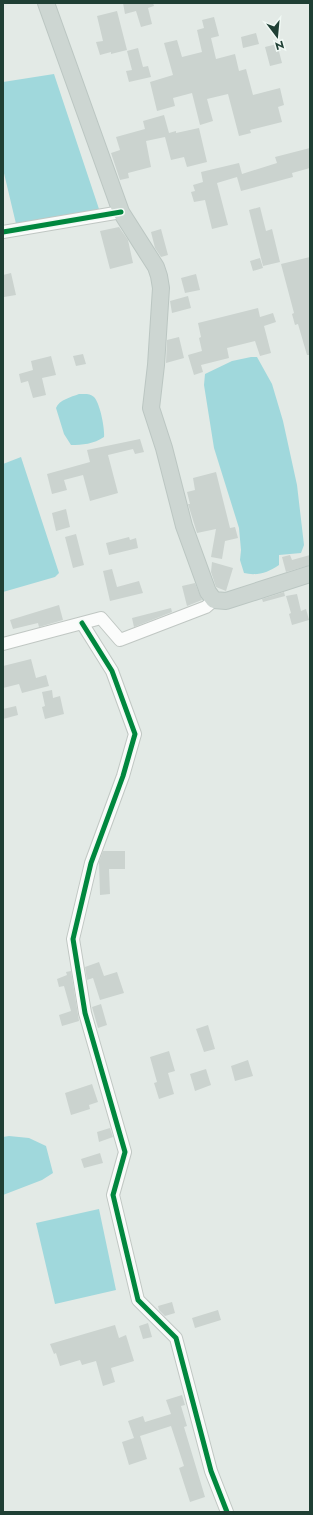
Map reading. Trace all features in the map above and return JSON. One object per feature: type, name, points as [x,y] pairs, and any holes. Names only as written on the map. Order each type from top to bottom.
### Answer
[{"type":"main road","points":[[46,3],[121,212],[156,267],[159,276],[161,288],[157,358],[151,408],[164,448],[184,526],[208,592],[214,600],[226,601],[310,574]]},
{"type":"street","points":[[3,232],[121,212]]},
{"type":"street","points":[[3,644],[101,618],[120,640],[206,608],[214,600]]},
{"type":"street","points":[[82,623],[112,671],[135,734],[123,776],[91,863],[73,939],[84,1013],[125,1152],[113,1195],[138,1300],[176,1338],[211,1471],[227,1512]]},
{"type":"water","points":[[54,74],[99,209],[17,228],[3,169],[3,82]]},
{"type":"water","points":[[257,357],[272,384],[283,421],[297,485],[304,545],[301,553],[279,555],[279,565],[271,570],[257,574],[244,573],[240,560],[241,550],[239,528],[214,448],[204,385],[205,374],[232,361]]},
{"type":"water","points":[[79,394],[91,395],[96,400],[102,416],[104,437],[88,444],[71,445],[64,434],[56,408],[62,401]]},
{"type":"water","points":[[21,457],[59,573],[55,577],[3,592],[3,464]]},
{"type":"water","points":[[9,1136],[29,1138],[46,1146],[53,1173],[42,1180],[3,1195],[3,1137]]},
{"type":"water","points":[[99,1209],[116,1290],[55,1304],[36,1223]]},
{"type":"building","points":[[123,3],[153,3],[154,6],[148,8],[152,24],[141,27],[136,11],[125,14]]},
{"type":"building","points":[[117,11],[127,50],[100,55],[96,42],[103,41],[97,16]]},
{"type":"building","points":[[214,17],[219,36],[211,38],[216,59],[235,54],[239,71],[246,69],[253,95],[280,88],[284,105],[278,107],[282,122],[250,130],[251,133],[239,136],[228,94],[207,99],[213,121],[200,125],[192,93],[173,98],[175,106],[157,111],[150,82],[173,75],[164,43],[177,40],[182,57],[202,52],[197,30],[204,28],[202,20]]},
{"type":"building","points":[[256,33],[259,44],[243,48],[241,37]]},
{"type":"building","points":[[277,44],[282,63],[270,66],[265,47]]},
{"type":"building","points":[[138,48],[143,67],[148,66],[151,77],[129,82],[126,71],[132,70],[127,51]]},
{"type":"building","points":[[164,115],[169,133],[199,128],[207,162],[187,167],[184,157],[171,160],[165,137],[146,141],[151,167],[128,173],[129,178],[120,180],[111,153],[120,150],[116,137],[145,129],[143,121]]},
{"type":"building","points":[[310,148],[310,168],[292,173],[293,177],[241,191],[237,177],[217,183],[228,225],[212,229],[205,200],[194,202],[191,192],[195,191],[193,185],[203,182],[201,172],[239,163],[242,174],[277,163],[275,157]]},
{"type":"building","points":[[260,207],[266,231],[272,229],[280,262],[263,266],[249,210]]},
{"type":"building","points":[[119,227],[128,240],[133,263],[110,269],[100,231]]},
{"type":"building","points":[[161,229],[168,255],[161,257],[155,248],[151,232]]},
{"type":"building","points":[[310,257],[310,355],[307,355],[298,324],[295,325],[292,314],[294,313],[281,264]]},
{"type":"building","points":[[260,258],[263,268],[253,271],[250,261]]},
{"type":"building","points":[[11,273],[16,295],[4,297],[3,275]]},
{"type":"building","points":[[196,274],[200,290],[185,293],[181,278]]},
{"type":"building","points":[[188,296],[191,308],[172,313],[170,301]]},
{"type":"building","points":[[258,308],[260,317],[273,313],[276,322],[264,326],[271,353],[260,356],[255,341],[227,348],[229,358],[201,365],[203,372],[194,375],[188,355],[202,351],[198,323]]},
{"type":"building","points":[[179,337],[184,358],[166,363],[167,340]]},
{"type":"building","points":[[83,354],[86,364],[76,366],[73,356]]},
{"type":"building","points":[[51,356],[56,375],[42,378],[46,395],[33,398],[28,381],[21,383],[19,374],[33,370],[31,361]]},
{"type":"building","points":[[140,439],[144,452],[135,454],[133,449],[108,455],[118,493],[90,501],[83,475],[64,480],[67,490],[52,494],[47,474],[90,462],[87,450]]},
{"type":"building","points":[[216,472],[230,528],[235,527],[238,538],[225,541],[222,559],[211,557],[216,529],[197,533],[188,504],[190,504],[187,492],[195,490],[193,478]]},
{"type":"building","points":[[66,509],[70,527],[56,531],[52,513]]},
{"type":"building","points":[[76,534],[84,565],[73,568],[65,537]]},
{"type":"building","points":[[129,537],[130,540],[136,538],[138,548],[109,555],[106,543]]},
{"type":"building","points":[[290,555],[292,560],[310,555],[310,565],[286,572],[282,557]]},
{"type":"building","points":[[212,562],[233,568],[226,591],[216,587],[211,572]]},
{"type":"building","points":[[112,569],[117,587],[139,581],[143,593],[110,601],[103,571]]},
{"type":"building","points":[[195,583],[202,600],[187,606],[182,586]]},
{"type":"building","points":[[284,592],[285,596],[263,602],[262,599]]},
{"type":"building","points":[[297,594],[301,611],[306,609],[309,620],[292,625],[289,614],[291,613],[286,596]]},
{"type":"building","points":[[59,605],[63,620],[39,627],[38,623],[13,629],[10,620]]},
{"type":"building","points":[[171,608],[172,612],[134,627],[132,618]]},
{"type":"building","points":[[31,659],[36,678],[46,675],[49,686],[22,693],[19,684],[3,688],[3,666]]},
{"type":"building","points":[[52,690],[53,698],[60,696],[64,714],[45,719],[42,707],[45,706],[42,692]]},
{"type":"building","points":[[16,706],[18,715],[3,719],[3,709]]},
{"type":"building","points":[[103,851],[125,851],[125,869],[109,869],[110,894],[100,895],[99,862]]},
{"type":"building","points":[[99,962],[104,976],[117,972],[124,993],[100,1000],[93,978],[87,980],[85,967]]},
{"type":"building","points":[[71,971],[79,1021],[62,1026],[59,1015],[71,1011],[64,986],[59,987],[57,979],[67,975],[66,972]]},
{"type":"building","points":[[101,1004],[107,1025],[98,1028],[92,1007]]},
{"type":"building","points":[[208,1025],[215,1049],[204,1052],[196,1029]]},
{"type":"building","points":[[169,1051],[175,1071],[168,1073],[174,1094],[159,1099],[154,1083],[157,1082],[150,1057]]},
{"type":"building","points":[[248,1060],[253,1076],[235,1081],[231,1066]]},
{"type":"building","points":[[206,1069],[211,1085],[195,1091],[190,1074]]},
{"type":"building","points":[[92,1084],[98,1102],[89,1105],[90,1109],[71,1115],[65,1093]]},
{"type":"building","points":[[110,1128],[113,1137],[99,1142],[97,1132]]},
{"type":"building","points":[[100,1153],[103,1163],[84,1168],[81,1159]]},
{"type":"building","points":[[172,1302],[175,1313],[165,1316],[159,1310],[158,1306]]},
{"type":"building","points":[[218,1310],[221,1320],[195,1328],[192,1318]]},
{"type":"building","points":[[148,1323],[152,1337],[143,1339],[139,1326]]},
{"type":"building","points":[[115,1325],[119,1338],[126,1335],[134,1361],[111,1368],[115,1382],[103,1386],[96,1361],[82,1365],[80,1360],[60,1366],[56,1353],[54,1354],[50,1344]]},
{"type":"building","points":[[182,1395],[185,1405],[181,1406],[187,1426],[184,1427],[205,1497],[190,1502],[179,1468],[184,1466],[171,1426],[140,1436],[147,1459],[129,1465],[122,1442],[134,1438],[128,1421],[143,1416],[145,1422],[171,1414],[166,1400]]},
{"type":"cycle path","points":[[3,232],[121,212]]},
{"type":"cycle path","points":[[82,623],[112,671],[135,734],[123,776],[91,863],[73,939],[85,1013],[125,1152],[113,1195],[138,1300],[176,1338],[211,1471],[227,1512]]}]
